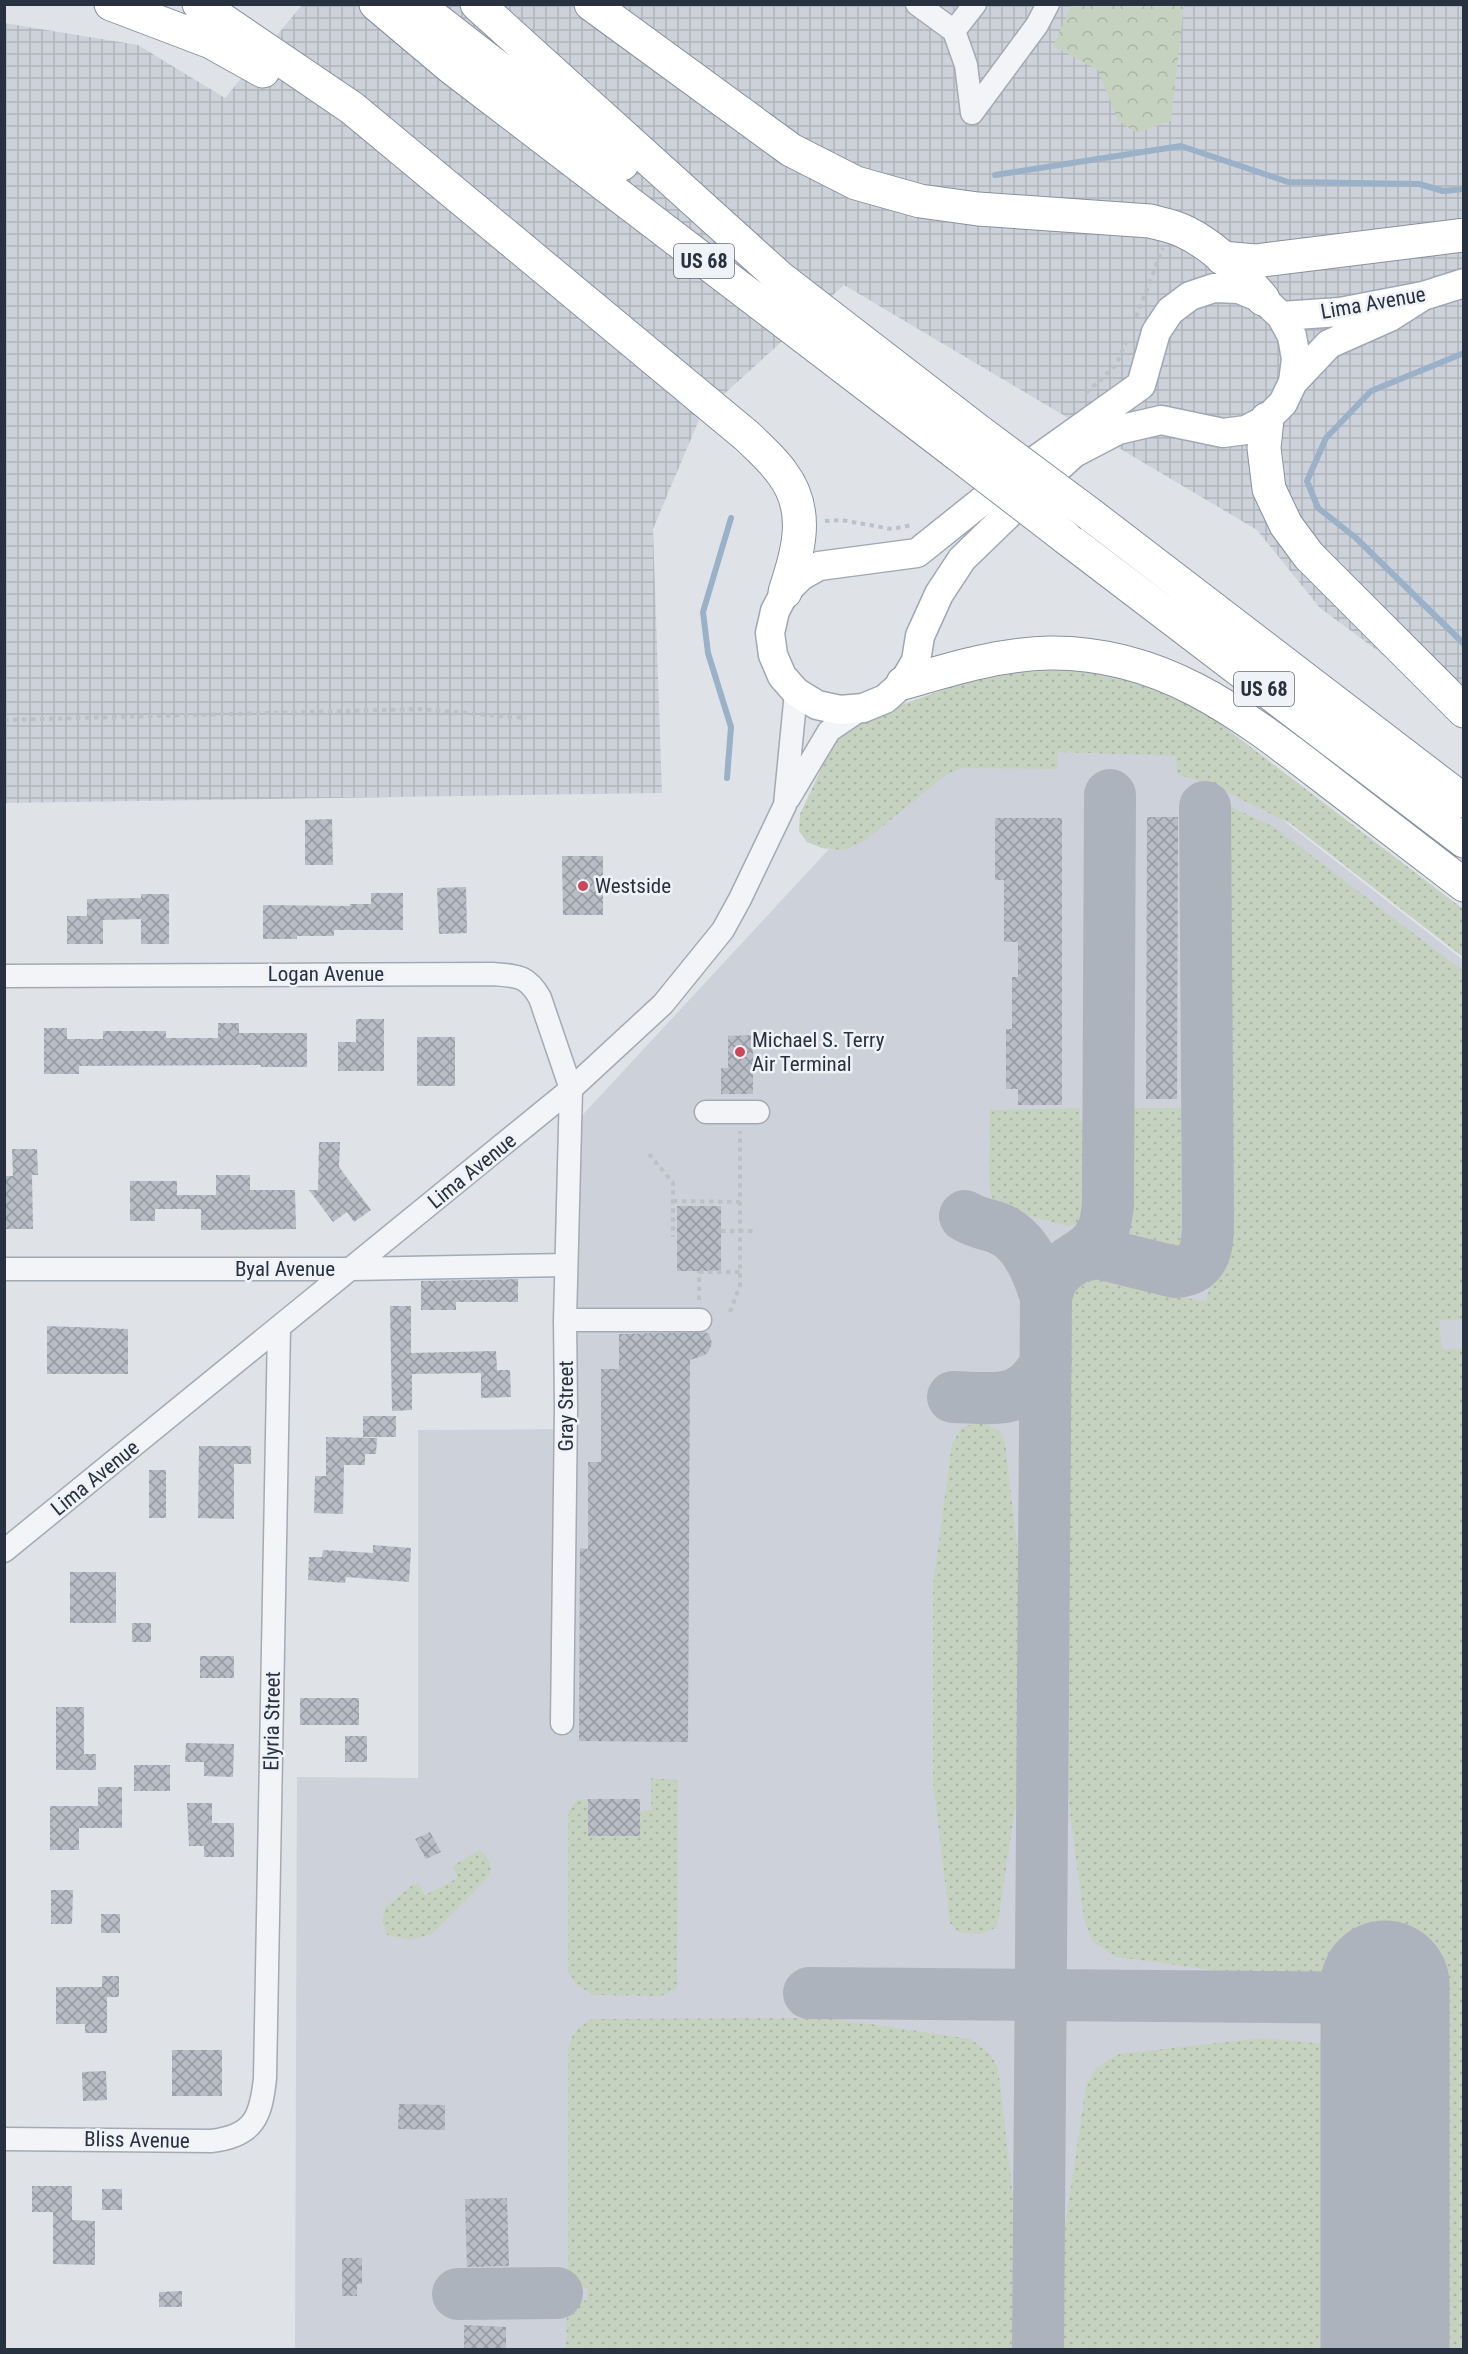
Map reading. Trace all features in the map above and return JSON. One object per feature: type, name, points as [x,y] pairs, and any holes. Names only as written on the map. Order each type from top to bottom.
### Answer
[{"type":"highway","points":[[111,4],[211,42],[302,93],[424,170]]},
{"type":"highway","points":[[199,4],[352,108],[747,436],[782,472],[794,491],[800,511],[801,529],[797,554],[785,592]]},
{"type":"highway","name":"US 68","points":[[354,4],[452,68],[1464,841]]},
{"type":"highway","points":[[376,4],[452,68]]},
{"type":"highway","points":[[416,4],[725,244],[779,277]]},
{"type":"highway","name":"US 68","points":[[477,4],[779,277],[1464,801]]},
{"type":"highway","points":[[598,9],[791,150],[856,183],[932,203],[978,209],[1150,222],[1183,231],[1245,277],[1272,307]]},
{"type":"highway","points":[[1221,258],[1255,261],[1464,235]]},
{"type":"highway","points":[[1267,419],[1264,448],[1269,489],[1286,525],[1309,555],[1464,711]]},
{"type":"highway","points":[[903,683],[1008,656],[1051,653],[1091,656],[1139,666],[1186,683],[1221,702],[1275,740],[1464,885]]},
{"type":"main road","name":"Lima Avenue","points":[[1272,307],[1340,312],[1423,296],[1464,283]]},
{"type":"main road","points":[[1293,382],[1296,359],[1292,336],[1272,307],[1239,289],[1214,288],[1190,296],[1170,311],[1156,332],[1141,385],[1012,477],[917,553],[819,566],[801,576],[785,592],[775,611],[770,633],[773,655],[782,676],[796,692],[817,705],[840,710],[863,708],[885,699],[903,683],[916,661],[920,636],[939,594],[962,559],[1074,453],[1118,430],[1161,420],[1223,433],[1246,430],[1267,419],[1283,403],[1293,382],[1329,344],[1390,317],[1423,296]]},
{"type":"street","points":[[917,4],[954,30],[966,65],[972,113],[1037,25],[1048,4]]},
{"type":"street","points":[[954,30],[975,4]]},
{"type":"street","name":"Lima Avenue","points":[[4,1551],[571,1089],[663,1004],[723,930],[785,805],[796,692]]},
{"type":"street","points":[[785,805],[830,730],[863,708]]},
{"type":"street","name":"Logan Avenue","points":[[4,976],[493,974],[523,977],[533,985],[540,998],[571,1089]]},
{"type":"street","name":"Gray Street","points":[[562,1723],[565,1320],[571,1089]]},
{"type":"street","points":[[706,1112],[749,1112]]},
{"type":"street","name":"Byal Avenue","points":[[4,1269],[352,1269],[566,1265]]},
{"type":"street","points":[[565,1320],[700,1320]]},
{"type":"street","name":"Elyria Street","points":[[259,2113],[265,2078],[279,1328]]},
{"type":"street","name":"Bliss Avenue","points":[[4,2139],[212,2141],[240,2135],[251,2126],[259,2113]]},
{"type":"path","points":[[1083,395],[1116,365],[1164,246]]},
{"type":"path","points":[[820,521],[841,520],[892,529],[922,524]]},
{"type":"path","points":[[4,720],[419,710],[526,718]]},
{"type":"path","points":[[730,1312],[740,1285],[740,1202],[749,1112]]},
{"type":"path","points":[[649,1154],[673,1183],[673,1237]]},
{"type":"path","points":[[673,1201],[740,1202]]},
{"type":"path","points":[[721,1231],[757,1231]]},
{"type":"path","points":[[700,1320],[699,1272],[740,1272]]},
{"type":"shaded area","points":[[302,5],[1463,5],[1463,714],[1320,608],[1257,530],[844,285],[701,415],[653,529],[662,793],[5,803],[4,23],[138,45],[225,98]]},
{"type":"shaded area","points":[[996,709],[1145,713],[1463,960],[1463,2349],[295,2350],[297,1777],[418,1778],[418,1430],[577,1429],[576,1122],[855,821]]},
{"type":"green space","points":[[1072,4],[1184,5],[1171,121],[1137,133],[1118,121],[1098,70],[1053,46]]},
{"type":"green space","points":[[1065,670],[1113,674],[1193,703],[1463,909],[1463,957],[1291,824],[1212,785],[1177,774],[1176,756],[1058,752],[1057,769],[961,768],[947,774],[866,840],[844,850],[822,848],[807,842],[799,831],[800,814],[830,750],[844,733],[884,711],[959,684],[1021,672]]},
{"type":"green space","points":[[1232,807],[1274,827],[1463,971],[1463,1320],[1439,1320],[1442,1349],[1464,1349],[1463,2349],[1435,2349],[1435,1975],[1256,1976],[1117,1957],[1093,1942],[1084,1920],[1066,1781],[1067,1293],[1076,1284],[1095,1279],[1206,1302],[1220,1248],[1222,819],[1226,810]]},
{"type":"green space","points":[[1080,1108],[1080,1121],[1093,1122],[1094,1194],[1092,1211],[1088,1217],[1069,1226],[1004,1210],[1000,1207],[992,1198],[989,1186],[990,1110]]},
{"type":"green space","points":[[1119,1108],[1193,1108],[1193,1244],[1190,1251],[1186,1253],[1149,1246],[1131,1237],[1119,1226]]},
{"type":"green space","points":[[978,1422],[995,1428],[1005,1442],[1021,1580],[1020,1779],[997,1927],[982,1934],[960,1933],[950,1923],[933,1782],[933,1585],[952,1444],[961,1428]]},
{"type":"green space","points":[[651,1778],[678,1780],[677,1988],[661,1996],[593,1995],[575,1983],[568,1971],[568,1812],[577,1800],[588,1799],[589,1836],[640,1836],[640,1811],[651,1810]]},
{"type":"green space","points":[[479,1850],[489,1861],[490,1875],[432,1934],[410,1940],[387,1935],[382,1922],[385,1907],[418,1882],[425,1895],[458,1878],[453,1866]]},
{"type":"green space","points":[[830,2018],[971,2039],[991,2055],[998,2068],[1017,2230],[1016,2349],[566,2349],[567,2309],[571,2303],[588,2300],[587,2288],[571,2287],[568,2282],[568,2050],[576,2031],[592,2019]]},
{"type":"green space","points":[[1262,2038],[1326,2044],[1337,2055],[1348,2078],[1346,2349],[1063,2349],[1063,2239],[1086,2086],[1097,2067],[1119,2054]]},
{"type":"building","points":[[1147,817],[1178,817],[1177,1099],[1146,1099]]},
{"type":"building","points":[[995,818],[1062,818],[1062,1105],[1018,1105],[1018,1089],[1006,1089],[1006,1029],[1012,1029],[1012,977],[1018,977],[1018,942],[1004,942],[1004,880],[995,880]]},
{"type":"building","points":[[332,819],[333,865],[305,865],[305,820]]},
{"type":"building","name":"Westside","points":[[562,856],[603,856],[603,915],[563,915]]},
{"type":"building","points":[[466,887],[467,933],[439,934],[437,888]]},
{"type":"building","points":[[371,893],[403,893],[403,930],[334,930],[334,936],[263,939],[263,905],[350,906],[350,904],[371,904]]},
{"type":"building","points":[[141,894],[169,894],[169,944],[141,944],[141,919],[103,920],[103,944],[67,944],[67,916],[87,916],[87,899],[141,898]]},
{"type":"building","points":[[356,1019],[384,1019],[384,1071],[338,1071],[338,1042],[356,1042]]},
{"type":"building","points":[[218,1023],[239,1023],[239,1033],[307,1033],[307,1067],[79,1066],[79,1074],[44,1074],[44,1028],[67,1028],[67,1039],[103,1039],[103,1031],[166,1031],[166,1038],[218,1038]]},
{"type":"building","name":"Michael S. Terry Air Terminal","points":[[753,1035],[753,1094],[721,1094],[721,1068],[728,1068],[728,1036]]},
{"type":"building","points":[[417,1037],[455,1037],[455,1086],[417,1086]]},
{"type":"building","points":[[319,1142],[340,1142],[339,1167],[371,1210],[354,1222],[347,1212],[333,1222],[309,1190],[318,1190]]},
{"type":"building","points":[[12,1149],[37,1149],[38,1175],[32,1175],[33,1229],[5,1229],[4,1176],[13,1176]]},
{"type":"building","points":[[216,1175],[250,1175],[250,1190],[295,1190],[296,1229],[201,1230],[201,1209],[155,1209],[155,1221],[130,1221],[130,1181],[177,1181],[177,1195],[216,1195]]},
{"type":"building","points":[[677,1206],[721,1206],[721,1271],[677,1271]]},
{"type":"building","points":[[518,1279],[518,1302],[456,1302],[456,1310],[421,1310],[421,1281]]},
{"type":"building","points":[[390,1306],[411,1306],[411,1353],[496,1351],[497,1370],[510,1370],[511,1397],[481,1398],[481,1373],[412,1374],[412,1410],[392,1411]]},
{"type":"building","points":[[47,1326],[128,1329],[128,1374],[47,1374]]},
{"type":"building","points":[[705,1332],[709,1334],[712,1343],[709,1351],[705,1355],[690,1360],[688,1742],[579,1741],[580,1548],[588,1549],[588,1462],[601,1462],[601,1369],[619,1369],[619,1334]]},
{"type":"building","points":[[363,1416],[396,1416],[396,1437],[363,1437]]},
{"type":"building","points":[[326,1437],[377,1438],[376,1454],[365,1454],[365,1465],[344,1465],[343,1514],[314,1513],[315,1476],[326,1476]]},
{"type":"building","points":[[199,1446],[251,1446],[251,1464],[234,1464],[234,1519],[198,1518]]},
{"type":"building","points":[[149,1470],[166,1470],[166,1518],[149,1518]]},
{"type":"building","points":[[373,1545],[411,1548],[409,1582],[346,1577],[345,1583],[308,1580],[309,1557],[322,1557],[323,1550],[373,1553]]},
{"type":"building","points":[[70,1572],[116,1572],[116,1623],[70,1623]]},
{"type":"building","points":[[132,1623],[151,1623],[151,1642],[132,1642]]},
{"type":"building","points":[[200,1656],[234,1656],[234,1678],[200,1678]]},
{"type":"building","points":[[300,1698],[359,1698],[359,1725],[300,1725]]},
{"type":"building","points":[[56,1707],[84,1707],[84,1754],[96,1754],[96,1770],[56,1770]]},
{"type":"building","points":[[345,1736],[367,1736],[367,1762],[345,1762]]},
{"type":"building","points":[[186,1743],[234,1744],[233,1777],[204,1776],[204,1762],[185,1762]]},
{"type":"building","points":[[134,1765],[170,1765],[170,1791],[134,1791]]},
{"type":"building","points":[[98,1787],[122,1787],[122,1828],[79,1828],[79,1850],[50,1850],[50,1806],[98,1806]]},
{"type":"building","points":[[588,1799],[640,1799],[640,1836],[588,1836]]},
{"type":"building","points":[[187,1803],[212,1803],[212,1823],[234,1823],[234,1857],[204,1857],[204,1846],[189,1846]]},
{"type":"building","points":[[430,1832],[441,1852],[426,1859],[415,1839]]},
{"type":"building","points":[[51,1890],[73,1890],[72,1924],[51,1924]]},
{"type":"building","points":[[101,1914],[120,1914],[120,1933],[101,1933]]},
{"type":"building","points":[[102,1976],[119,1976],[119,1997],[107,1997],[107,2033],[85,2033],[85,2024],[56,2024],[56,1987],[102,1987]]},
{"type":"building","points":[[172,2050],[222,2050],[222,2096],[172,2096]]},
{"type":"building","points":[[106,2071],[107,2100],[83,2101],[82,2072]]},
{"type":"building","points":[[399,2104],[445,2105],[445,2130],[398,2129]]},
{"type":"building","points":[[32,2186],[72,2186],[72,2220],[95,2221],[95,2265],[53,2264],[53,2212],[32,2212]]},
{"type":"building","points":[[102,2189],[122,2189],[122,2210],[102,2210]]},
{"type":"building","points":[[507,2198],[509,2266],[467,2267],[465,2199]]},
{"type":"building","points":[[342,2258],[362,2258],[362,2284],[357,2284],[357,2296],[342,2296]]},
{"type":"building","points":[[182,2291],[182,2307],[159,2307],[159,2292]]},
{"type":"building","points":[[464,2325],[506,2327],[506,2349],[464,2349]]},
{"type":"waterway","points":[[995,175],[1181,146],[1288,182],[1419,184],[1443,191],[1464,189]]},
{"type":"waterway","points":[[1464,353],[1371,391],[1326,438],[1307,481],[1318,508],[1356,538],[1464,644]]},
{"type":"waterway","points":[[727,778],[731,727],[708,653],[703,612],[731,518]]},
{"type":"taxiway","points":[[1038,2350],[1046,1298],[1056,1274],[1087,1251],[1101,1234],[1108,1206],[1110,795]]},
{"type":"taxiway","points":[[1077,1257],[1098,1253],[1175,1272],[1194,1266],[1204,1254],[1208,1218],[1205,807]]},
{"type":"taxiway","points":[[965,1216],[1004,1231],[1020,1244],[1036,1270],[1046,1298]]},
{"type":"taxiway","points":[[953,1397],[995,1398],[1018,1393],[1029,1386],[1046,1362]]},
{"type":"taxiway","points":[[809,1993],[1385,1998]]},
{"type":"taxiway","points":[[458,2294],[557,2293]]},
{"type":"runway","points":[[1385,1985],[1385,2350]]},
{"type":"place","name":"Westside","points":[[583,886]]},
{"type":"place","name":"Michael S. Terry Air Terminal","points":[[740,1052]]}]
